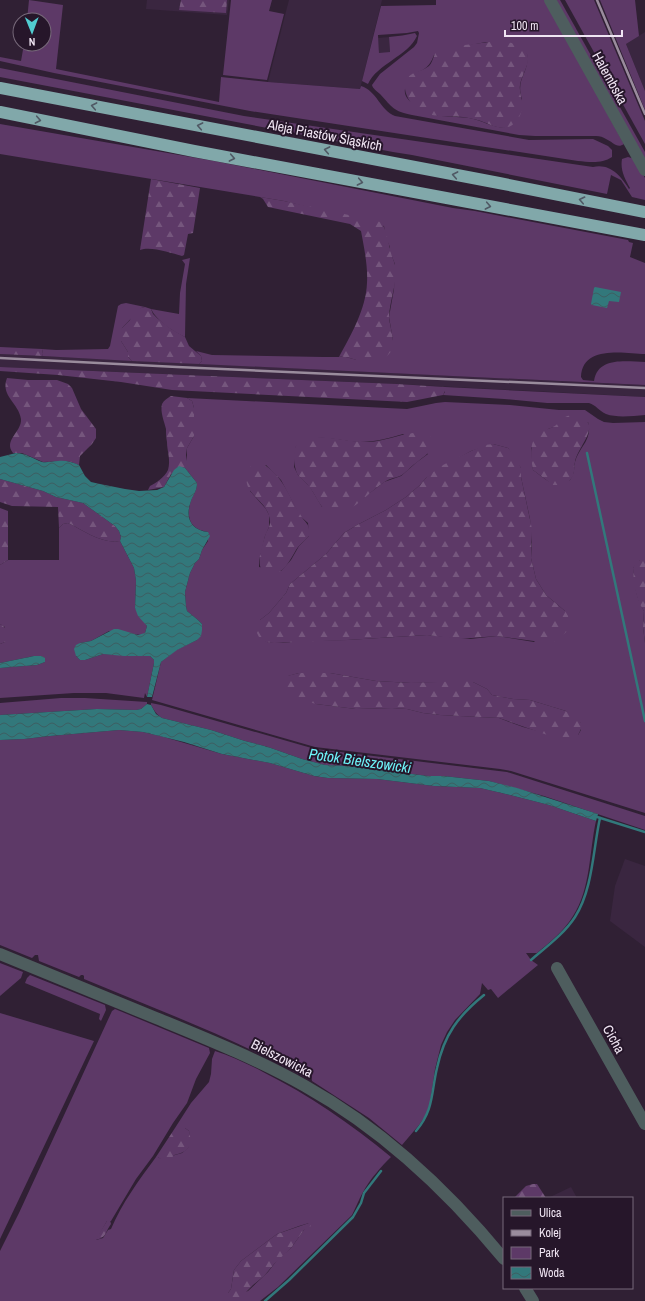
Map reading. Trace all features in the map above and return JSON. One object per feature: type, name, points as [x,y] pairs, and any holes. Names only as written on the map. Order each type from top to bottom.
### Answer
[{"type":"highway","name":"Aleja Piastów Śląskich","points":[[0,88],[645,212]]},
{"type":"highway","points":[[0,112],[202,152],[640,234]]},
{"type":"street","name":"Halembska","points":[[550,0],[645,170]]},
{"type":"street","name":"Bielszowicka","points":[[0,954],[254,1059],[306,1086],[362,1123],[409,1160],[457,1205],[503,1258]]},
{"type":"street","name":"Cicha","points":[[557,968],[645,1124]]},
{"type":"street","points":[[526,1289],[533,1301]]},
{"type":"shaded area","points":[[147,0],[229,0],[227,15],[146,9]]},
{"type":"shaded area","points":[[289,0],[382,0],[360,89],[268,82]]},
{"type":"shaded area","points":[[645,32],[645,91],[626,44]]},
{"type":"shaded area","points":[[389,37],[390,53],[379,53],[378,38]]},
{"type":"shaded area","points":[[0,354],[645,385],[645,397],[397,384],[0,367]]},
{"type":"shaded area","points":[[625,859],[645,866],[645,947],[610,921],[615,886]]},
{"type":"shaded area","points":[[571,1187],[576,1197],[550,1197]]},
{"type":"green space","points":[[29,0],[63,5],[56,69],[219,102],[221,77],[360,89],[361,86],[371,92],[390,113],[395,116],[529,140],[593,139],[608,146],[612,150],[612,157],[600,162],[578,161],[250,111],[0,61],[0,57],[21,61],[23,52],[52,52],[52,12],[28,12]]},
{"type":"green space","points":[[181,0],[227,0],[226,13],[179,10]]},
{"type":"green space","points":[[231,0],[272,0],[269,11],[284,14],[267,80],[223,75]]},
{"type":"green space","points":[[436,0],[545,0],[624,144],[619,146],[600,136],[519,135],[412,115],[394,108],[374,89],[372,85],[380,74],[414,47],[417,43],[419,33],[418,31],[378,35],[379,53],[390,52],[389,37],[415,33],[417,36],[407,49],[378,71],[368,84],[362,81],[381,6],[436,5]],"holes":[[[486,42],[527,54],[526,66],[520,86],[522,99],[504,128],[469,118],[438,116],[424,112],[405,95],[405,87],[411,75],[426,68],[434,55],[460,47]]]},
{"type":"green space","points":[[554,0],[560,0],[645,152],[645,162]]},
{"type":"green space","points":[[565,0],[594,0],[645,121],[645,144]]},
{"type":"green space","points":[[600,0],[635,0],[639,36],[626,44],[645,91],[645,110]]},
{"type":"green space","points":[[498,41],[509,42],[520,46],[527,53],[527,65],[520,85],[522,107],[520,115],[515,123],[504,128],[495,127],[470,118],[432,115],[421,111],[412,105],[405,91],[408,77],[429,66],[436,52],[440,48]]},
{"type":"green space","points":[[0,68],[244,116],[593,167],[605,167],[619,175],[629,189],[630,188],[622,171],[622,159],[628,157],[635,159],[645,178],[645,200],[632,197],[621,180],[611,175],[607,194],[412,155],[0,77]]},
{"type":"green space","points":[[0,124],[214,161],[453,208],[628,240],[629,242],[633,243],[630,257],[645,263],[645,354],[616,352],[596,355],[588,360],[583,367],[581,377],[583,380],[594,381],[601,367],[614,362],[645,362],[645,385],[199,364],[202,361],[201,356],[196,351],[212,355],[346,357],[357,360],[393,340],[389,317],[394,289],[395,264],[390,252],[384,226],[284,201],[0,154]]},
{"type":"green space","points":[[151,179],[200,188],[193,233],[188,234],[184,255],[182,256],[155,249],[140,250]]},
{"type":"green space","points":[[260,197],[381,222],[386,232],[396,271],[389,316],[393,346],[392,350],[387,356],[377,360],[366,361],[339,357],[357,322],[366,293],[366,257],[361,231],[350,224],[268,207]]},
{"type":"green space","points":[[190,258],[186,284],[185,337],[165,325],[157,318],[151,309],[179,314],[180,293],[185,264],[182,260]]},
{"type":"green space","points":[[126,303],[145,307],[141,308],[122,328],[121,341],[128,352],[128,357],[132,361],[42,356],[42,349],[108,349],[110,346],[118,306]]},
{"type":"green space","points":[[145,307],[151,309],[157,318],[171,329],[185,337],[189,346],[201,356],[202,361],[199,364],[132,361],[128,357],[128,352],[121,341],[119,333],[130,320],[132,313],[137,309]]},
{"type":"green space","points":[[0,347],[42,349],[43,354],[42,356],[0,354]]},
{"type":"green space","points":[[0,367],[397,384],[445,387],[446,389],[443,395],[407,402],[172,390],[121,382],[58,375],[0,371]]},
{"type":"green space","points":[[7,378],[57,380],[68,384],[72,388],[81,409],[96,429],[96,438],[80,456],[79,465],[65,461],[43,462],[22,453],[13,453],[10,444],[21,424],[21,419],[20,413],[6,390]]},
{"type":"green space","points":[[445,387],[645,397],[645,415],[610,415],[604,413],[589,403],[547,403],[443,395],[445,392]]},
{"type":"green space","points":[[171,396],[187,398],[192,401],[194,408],[194,436],[187,448],[186,455],[189,473],[185,468],[171,474],[164,487],[148,490],[150,486],[167,473],[169,466],[166,429],[162,416],[162,404]]},
{"type":"green space","points":[[187,398],[407,409],[445,402],[510,405],[559,410],[585,410],[604,422],[645,422],[645,560],[640,560],[633,568],[637,595],[644,611],[645,813],[511,771],[315,747],[152,700],[161,662],[176,650],[197,640],[202,624],[187,611],[185,592],[190,573],[208,541],[208,532],[202,531],[194,526],[189,515],[190,504],[197,483],[187,468],[187,448],[194,436],[194,408],[192,401]],"holes":[[[588,422],[589,428],[587,439],[575,462],[572,477],[570,480],[559,484],[546,480],[533,470],[531,448],[548,429]],[[403,434],[428,454],[401,476],[384,482],[353,506],[322,507],[310,487],[298,475],[294,467],[296,446],[312,439],[322,438],[355,442],[382,440]],[[493,444],[508,448],[521,468],[521,477],[530,519],[532,542],[531,558],[536,579],[546,595],[565,611],[534,642],[497,636],[470,639],[427,635],[283,643],[266,642],[260,620],[269,613],[286,593],[290,584],[326,554],[344,533],[406,497],[426,478],[471,451]],[[266,465],[281,480],[300,516],[308,523],[309,536],[299,546],[291,560],[281,571],[259,567],[265,536],[269,527],[269,515],[266,509],[250,491]],[[299,673],[330,673],[376,681],[411,683],[473,682],[487,689],[492,695],[513,699],[530,700],[566,711],[581,723],[581,730],[578,735],[538,731],[499,718],[440,715],[407,709],[356,709],[316,704],[288,676]]]},
{"type":"green space","points":[[571,415],[582,418],[588,422],[588,434],[577,455],[572,478],[564,484],[553,485],[533,470],[531,454],[532,444],[537,435],[541,432],[553,427],[565,417]]},
{"type":"green space","points":[[413,433],[430,435],[433,446],[429,452],[402,475],[385,482],[354,506],[344,511],[332,512],[324,508],[309,486],[296,471],[294,461],[295,450],[296,445],[302,439],[317,437],[369,442]]},
{"type":"green space","points":[[493,444],[508,448],[516,457],[521,468],[521,477],[532,529],[531,558],[536,579],[546,595],[565,611],[568,616],[568,630],[559,639],[553,642],[541,642],[497,636],[459,639],[427,635],[274,643],[266,642],[260,639],[257,633],[260,620],[269,613],[286,593],[290,584],[326,554],[344,533],[406,497],[439,467],[485,445]]},
{"type":"green space","points":[[257,462],[272,471],[278,477],[309,528],[309,536],[298,547],[290,561],[283,569],[274,574],[263,572],[260,563],[262,546],[270,524],[268,513],[264,506],[249,489],[247,482],[247,474],[252,463]]},
{"type":"green space","points":[[0,479],[43,491],[56,497],[83,503],[115,526],[121,537],[120,541],[106,541],[100,539],[68,523],[63,524],[59,528],[58,507],[12,506],[0,502]]},
{"type":"green space","points":[[0,508],[8,511],[8,560],[0,565]]},
{"type":"green space","points":[[68,523],[100,539],[106,541],[120,541],[134,568],[136,581],[135,608],[147,626],[145,633],[142,635],[109,631],[91,641],[80,643],[76,656],[80,660],[85,660],[103,654],[150,656],[154,660],[154,663],[147,697],[145,693],[144,698],[106,693],[74,693],[0,698],[0,668],[37,665],[45,662],[34,656],[0,663],[0,644],[5,642],[5,627],[0,624],[0,565],[8,560],[59,560],[59,528],[63,524]]},
{"type":"green space","points":[[645,560],[645,643],[643,627],[644,611],[639,603],[634,586],[633,568],[636,562]]},
{"type":"green space","points":[[0,624],[5,627],[7,636],[5,642],[0,644]]},
{"type":"green space","points":[[299,673],[330,673],[376,681],[411,683],[473,682],[487,689],[492,695],[513,699],[530,700],[566,711],[578,717],[581,723],[581,729],[578,735],[567,738],[556,738],[499,718],[440,715],[407,709],[356,709],[316,704],[291,695],[285,687],[284,682],[287,676]]},
{"type":"green space","points":[[61,698],[147,702],[147,704],[141,709],[136,710],[97,709],[0,715],[0,703]]},
{"type":"green space","points":[[151,703],[315,749],[507,772],[645,816],[645,830],[544,796],[489,781],[443,776],[428,776],[348,766],[325,765],[211,730],[162,718],[155,712]]},
{"type":"green space","points":[[119,730],[143,732],[222,754],[270,763],[314,776],[328,778],[377,779],[434,786],[480,788],[549,805],[596,821],[589,870],[583,894],[573,916],[561,931],[537,953],[526,953],[531,960],[538,965],[498,998],[491,989],[488,990],[482,983],[480,994],[455,1020],[447,1032],[441,1045],[435,1069],[430,1103],[426,1115],[402,1145],[369,1118],[312,1081],[311,1074],[309,1072],[304,1077],[223,1037],[84,979],[83,975],[79,977],[39,961],[38,955],[35,955],[32,958],[0,945],[0,740]]},
{"type":"green space","points":[[0,963],[23,972],[21,978],[0,996]]},
{"type":"green space","points":[[30,975],[105,1005],[106,1010],[101,1021],[99,1019],[100,1014],[25,983]]},
{"type":"green space","points":[[115,1009],[209,1048],[210,1053],[196,1079],[187,1103],[153,1156],[136,1179],[111,1221],[107,1221],[96,1240],[103,1238],[108,1230],[111,1229],[115,1219],[137,1183],[156,1157],[161,1159],[182,1153],[188,1148],[190,1140],[189,1131],[185,1128],[175,1128],[191,1103],[209,1082],[212,1059],[215,1051],[245,1063],[297,1090],[361,1133],[391,1157],[369,1182],[352,1215],[278,1287],[260,1301],[0,1301],[0,1251],[112,1011]],"holes":[[[309,1223],[291,1248],[278,1259],[268,1272],[248,1291],[228,1297],[234,1270],[241,1261],[277,1234]]]},
{"type":"green space","points":[[0,1013],[94,1041],[0,1239]]},
{"type":"green space","points":[[175,1128],[185,1128],[189,1131],[190,1145],[183,1152],[174,1155],[169,1161],[163,1161],[156,1157]]},
{"type":"green space","points":[[537,1184],[545,1197],[515,1197],[526,1186]]},
{"type":"green space","points":[[110,1220],[111,1224],[102,1238],[95,1240],[107,1221]]},
{"type":"green space","points":[[309,1223],[311,1226],[304,1230],[291,1248],[264,1276],[236,1300],[228,1297],[234,1270],[241,1261],[277,1234]]},
{"type":"water","points":[[595,287],[621,292],[619,302],[609,301],[607,308],[592,305]]},
{"type":"water","points":[[16,453],[26,455],[42,462],[63,461],[74,463],[79,465],[85,476],[91,482],[125,489],[139,491],[157,490],[164,487],[174,470],[179,466],[185,468],[197,483],[196,490],[189,507],[190,522],[197,529],[208,532],[210,536],[199,559],[195,563],[190,573],[185,592],[187,611],[202,624],[201,636],[197,640],[177,650],[161,662],[152,697],[147,697],[154,663],[154,660],[150,656],[103,654],[85,660],[80,660],[76,656],[74,649],[76,645],[80,643],[91,641],[114,629],[138,635],[145,633],[147,626],[138,616],[135,608],[136,581],[134,568],[120,541],[121,537],[119,531],[115,526],[83,503],[56,497],[43,491],[0,479],[0,457]]},
{"type":"water","points":[[34,656],[42,656],[45,658],[45,662],[37,665],[0,668],[0,663]]},
{"type":"water","points":[[147,704],[151,705],[156,714],[162,718],[211,730],[325,765],[348,766],[428,776],[443,776],[489,781],[517,788],[598,814],[596,821],[549,805],[480,788],[434,786],[377,779],[328,778],[314,776],[270,763],[222,754],[184,742],[143,732],[119,730],[0,740],[0,715],[97,709],[136,710],[141,709]]},
{"type":"waterway","points":[[587,453],[645,721]]},
{"type":"waterway","name":"Potok Bielszowicki","points":[[594,816],[645,832]]},
{"type":"waterway","points":[[531,960],[566,929],[581,906],[586,894],[592,869],[600,818]]},
{"type":"waterway","points":[[416,1131],[426,1116],[429,1108],[440,1056],[448,1036],[453,1027],[467,1011],[484,995]]},
{"type":"waterway","points":[[265,1301],[289,1280],[353,1217],[361,1203],[364,1193],[381,1171]]},
{"type":"railway","points":[[597,0],[645,114]]},
{"type":"railway","points":[[0,358],[645,388]]}]
